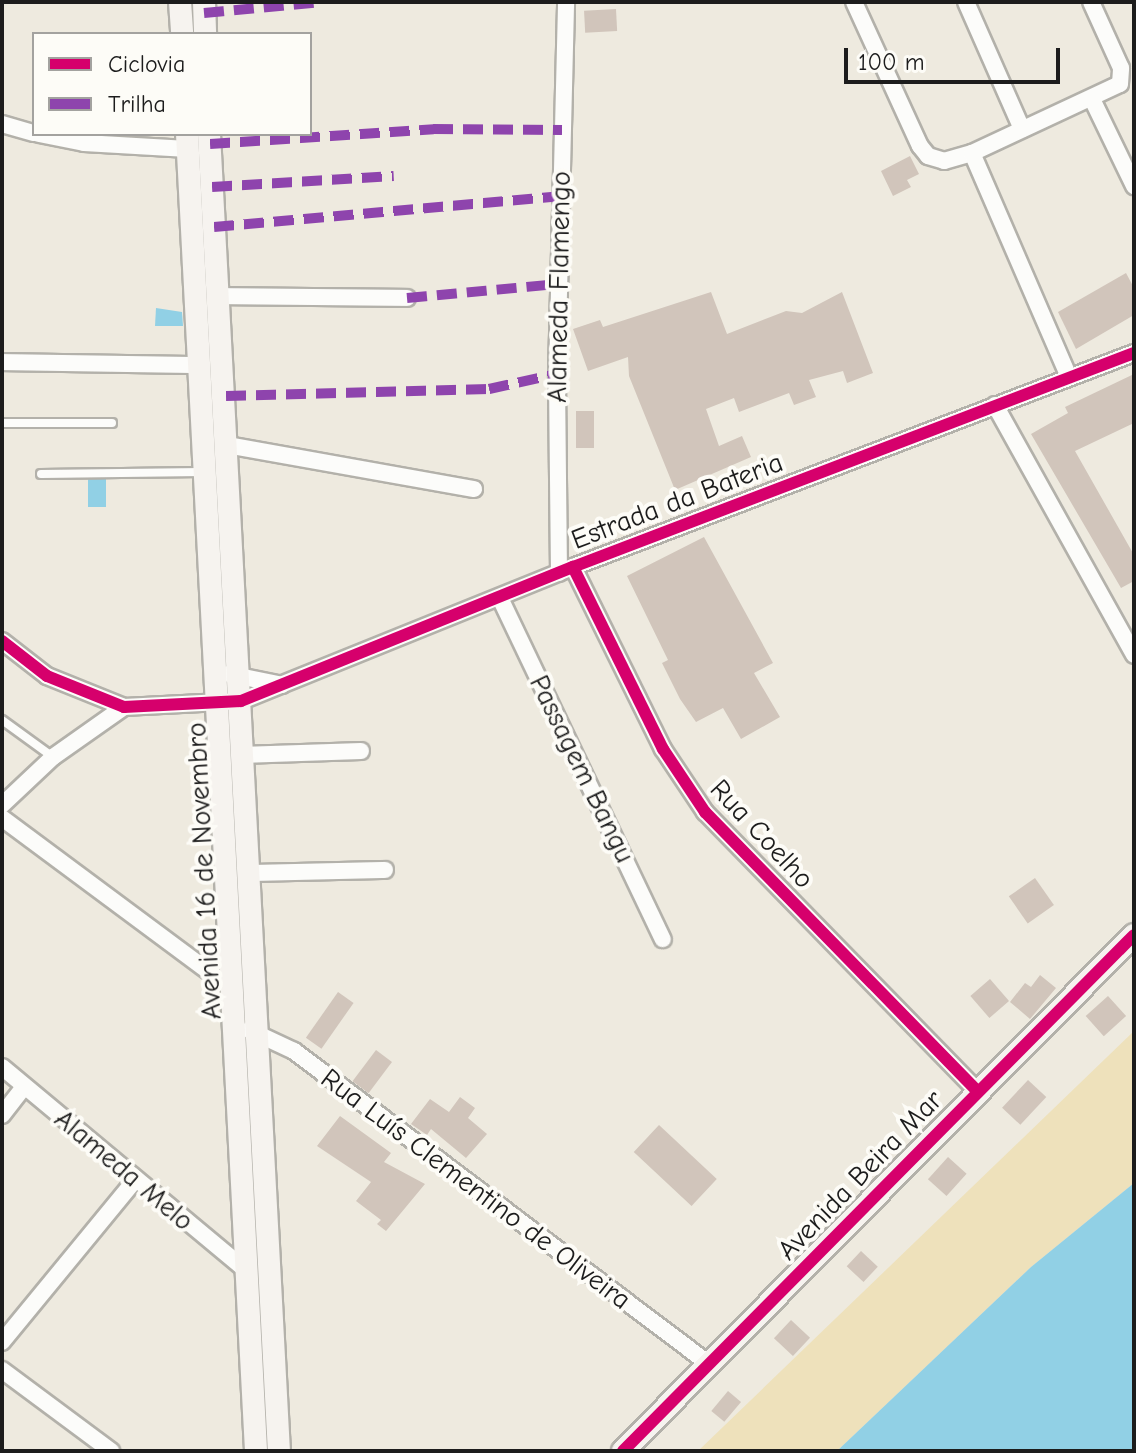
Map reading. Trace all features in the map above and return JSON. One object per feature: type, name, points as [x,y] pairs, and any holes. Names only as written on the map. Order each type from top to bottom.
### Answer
[{"type":"main road","points":[[180,2],[182,32]]},
{"type":"main road","points":[[204,2],[205,32]]},
{"type":"main road","name":"Avenida 16 de Novembro","points":[[209,136],[227,445],[228,674]]},
{"type":"main road","name":"Avenida 16 de Novembro","points":[[188,141],[207,472],[230,702],[234,990],[246,1030],[279,1451]]},
{"type":"main road","name":"Avenida 16 de Novembro","points":[[230,702],[241,755],[249,873],[247,1271],[256,1451]]},
{"type":"main road","name":"Avenida Beira Mar","points":[[623,1451],[976,1090],[1134,935]]},
{"type":"street","name":"Alameda Flamengo","points":[[566,2],[557,374],[566,570]]},
{"type":"street","points":[[854,2],[920,146],[936,161],[972,153],[1092,99],[1122,79],[1091,2]]},
{"type":"street","points":[[966,2],[1022,129]]},
{"type":"street","points":[[1092,99],[1134,186]]},
{"type":"street","points":[[2,124],[32,132]]},
{"type":"street","points":[[51,136],[84,143],[188,141]]},
{"type":"street","points":[[972,153],[1069,377]]},
{"type":"street","points":[[219,296],[407,298]]},
{"type":"street","name":"Estrada da Bateria","points":[[124,707],[230,702],[282,685],[566,570],[1134,353]]},
{"type":"street","points":[[2,362],[200,365]]},
{"type":"street","points":[[995,405],[1134,655]]},
{"type":"street","points":[[227,445],[474,489]]},
{"type":"street","name":"Rua Coelho","points":[[566,570],[663,749],[691,793],[976,1090]]},
{"type":"street","name":"Passagem Bangu","points":[[500,598],[663,939]]},
{"type":"street","points":[[2,641],[47,676],[124,707]]},
{"type":"street","points":[[228,674],[282,685]]},
{"type":"street","points":[[2,805],[53,757],[124,707]]},
{"type":"street","points":[[241,755],[361,751]]},
{"type":"street","points":[[2,818],[234,990]]},
{"type":"street","points":[[249,873],[385,870]]},
{"type":"street","name":"Rua Luís Clementino de Oliveira","points":[[246,1030],[294,1051],[709,1364]]},
{"type":"street","name":"Alameda Melo","points":[[2,1067],[247,1271]]},
{"type":"street","points":[[2,1115],[24,1087]]},
{"type":"street","points":[[2,1342],[135,1180]]},
{"type":"street","points":[[2,1370],[111,1451]]},
{"type":"lane","points":[[2,423],[112,423]]},
{"type":"lane","points":[[41,474],[207,472]]},
{"type":"lane","points":[[2,720],[53,757]]},
{"type":"sand","points":[[1134,1031],[1134,1183],[1031,1267],[837,1451],[698,1451]]},
{"type":"water","points":[[156,308],[182,312],[183,326],[155,326]]},
{"type":"water","points":[[88,476],[106,476],[106,507],[88,507]]},
{"type":"water","points":[[1134,1183],[1134,1451],[837,1451],[1031,1267]]},
{"type":"building","points":[[616,9],[617,31],[585,33],[584,11]]},
{"type":"building","points":[[910,156],[919,174],[907,180],[911,187],[893,196],[881,171]]},
{"type":"building","points":[[1126,273],[1134,288],[1134,315],[1076,349],[1058,312]]},
{"type":"building","points":[[711,292],[727,334],[786,311],[802,313],[842,292],[873,373],[847,383],[843,371],[809,380],[816,397],[794,405],[789,393],[739,412],[734,398],[706,409],[719,446],[742,436],[751,457],[675,490],[629,376],[628,357],[588,371],[573,329],[600,320],[603,327]]},
{"type":"building","points":[[1134,374],[1134,423],[1075,451],[1134,555],[1134,581],[1121,588],[1031,434],[1068,413],[1065,407]]},
{"type":"building","points":[[576,411],[594,411],[594,448],[576,448]]},
{"type":"building","points":[[704,537],[773,663],[754,673],[780,717],[741,739],[723,708],[696,722],[662,663],[668,660],[627,576]]},
{"type":"building","points":[[1035,878],[1054,905],[1028,923],[1009,896]]},
{"type":"building","points":[[1040,975],[1056,988],[1030,1019],[1010,1002],[1025,983],[1031,987]]},
{"type":"building","points":[[990,979],[1009,1001],[989,1018],[970,996]]},
{"type":"building","points":[[338,992],[354,1003],[321,1049],[306,1038]]},
{"type":"building","points":[[1108,996],[1126,1016],[1104,1036],[1086,1016]]},
{"type":"building","points":[[376,1050],[392,1062],[369,1093],[353,1081]]},
{"type":"building","points":[[1028,1080],[1046,1097],[1020,1125],[1002,1108]]},
{"type":"building","points":[[460,1097],[475,1108],[468,1118],[487,1134],[466,1158],[431,1129],[427,1135],[411,1124],[430,1099],[449,1112]]},
{"type":"building","points":[[340,1116],[391,1153],[384,1162],[425,1184],[386,1231],[377,1224],[381,1220],[356,1201],[371,1182],[317,1146]]},
{"type":"building","points":[[659,1125],[717,1179],[692,1206],[634,1152]]},
{"type":"building","points":[[948,1157],[967,1174],[947,1196],[928,1179]]},
{"type":"building","points":[[861,1251],[878,1267],[863,1282],[847,1266]]},
{"type":"building","points":[[791,1320],[810,1338],[793,1356],[774,1338]]},
{"type":"building","points":[[728,1391],[741,1402],[724,1422],[711,1411]]},
{"type":"marked path","points":[[204,13],[322,2]]},
{"type":"marked path","points":[[210,144],[433,129],[562,130]]},
{"type":"marked path","points":[[212,187],[394,176]]},
{"type":"marked path","points":[[214,227],[560,196]]},
{"type":"marked path","points":[[407,298],[559,284]]},
{"type":"marked path","points":[[226,396],[489,389],[557,374]]},
{"type":"cycle path","points":[[2,641],[47,676],[124,707],[241,701],[573,567],[1134,353]]},
{"type":"cycle path","points":[[573,567],[663,749],[705,812],[976,1090]]},
{"type":"cycle path","points":[[623,1451],[1134,935]]}]
